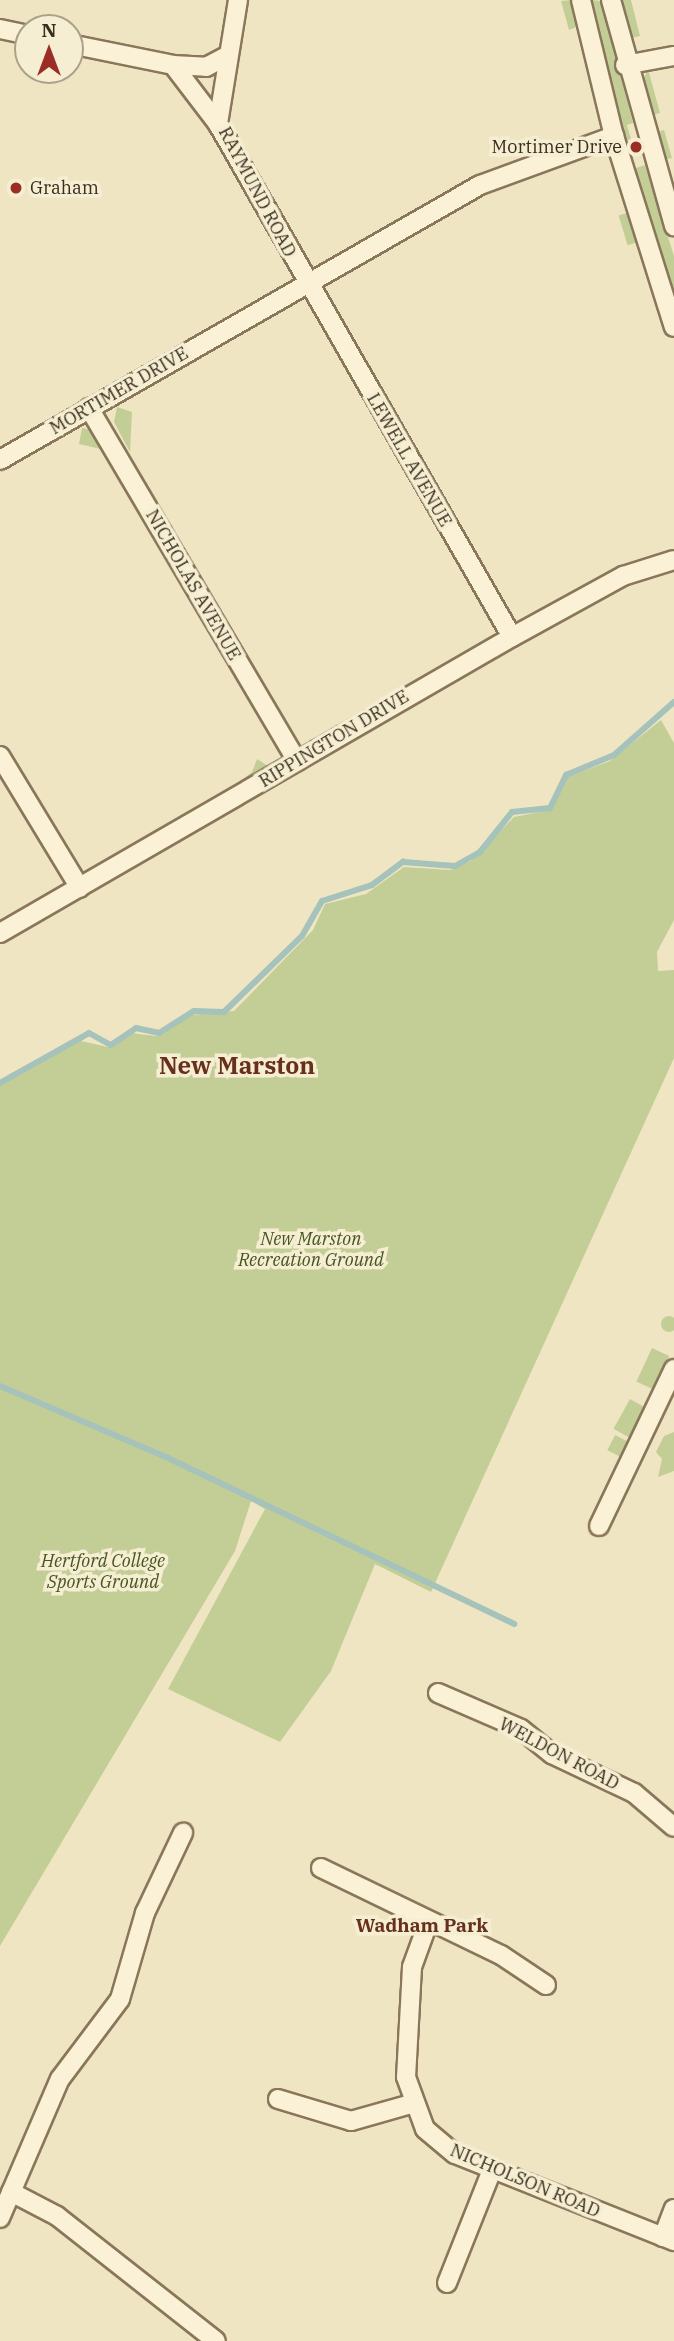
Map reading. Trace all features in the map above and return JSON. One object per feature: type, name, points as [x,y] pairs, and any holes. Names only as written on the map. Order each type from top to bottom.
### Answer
[{"type":"street","name":"RAYMUND ROAD","points":[[237,0],[225,57],[218,124],[306,283]]},
{"type":"street","points":[[581,0],[614,136],[674,327]]},
{"type":"street","points":[[611,0],[625,65],[674,226]]},
{"type":"street","points":[[84,47],[173,65],[206,66],[225,57]]},
{"type":"street","points":[[625,65],[674,56]]},
{"type":"street","points":[[173,65],[218,124]]},
{"type":"street","name":"MORTIMER DRIVE","points":[[0,460],[480,185],[614,136]]},
{"type":"street","name":"LEWELL AVENUE","points":[[306,283],[512,637]]},
{"type":"street","name":"NICHOLAS AVENUE","points":[[89,408],[297,761]]},
{"type":"street","name":"RIPPINGTON DRIVE","points":[[0,933],[512,637],[623,576],[674,560]]},
{"type":"street","points":[[0,757],[80,888]]},
{"type":"street","points":[[599,1526],[666,1406],[674,1369]]},
{"type":"street","name":"WELDON ROAD","points":[[438,1693],[521,1729],[576,1768],[634,1793],[674,1826]]},
{"type":"street","points":[[0,2218],[60,2079],[120,1999],[145,1913],[183,1833]]},
{"type":"street","points":[[321,1868],[429,1923],[501,1955],[547,1985]]},
{"type":"street","name":"NICHOLSON ROAD","points":[[429,1923],[412,1967],[406,2077],[411,2104],[443,2147],[492,2170],[668,2239]]},
{"type":"street","points":[[278,2099],[351,2121],[411,2104]]},
{"type":"street","points":[[447,2283],[492,2170]]},
{"type":"street","points":[[11,2192],[57,2216],[216,2341]]},
{"type":"street","points":[[668,2239],[674,2209]]},
{"type":"green space","points":[[572,0],[576,27],[569,30],[561,1]]},
{"type":"green space","points":[[592,0],[601,1],[633,123],[627,125],[631,139],[624,141]]},
{"type":"green space","points":[[620,0],[631,0],[640,36],[627,39]]},
{"type":"green space","points":[[648,69],[660,113],[649,116],[641,85]]},
{"type":"green space","points":[[664,130],[672,158],[663,160],[655,132]]},
{"type":"green space","points":[[645,165],[674,256],[674,298],[633,169]]},
{"type":"green space","points":[[630,212],[639,242],[628,245],[619,216]]},
{"type":"green space","points":[[117,407],[132,412],[130,452],[114,422]]},
{"type":"green space","points":[[82,428],[92,430],[105,450],[79,444]]},
{"type":"green space","name":"New Marston Recreation Ground","points":[[661,720],[674,743],[674,920],[657,952],[658,971],[674,970],[674,1058],[431,1592],[375,1564],[331,1671],[280,1742],[168,1689],[265,1509],[251,1501],[235,1551],[0,1946],[0,1085],[77,1040],[112,1048],[130,1033],[156,1036],[190,1015],[234,1011],[313,930],[325,904],[366,894],[404,867],[450,870],[471,861],[514,817],[550,810],[565,778],[610,761]]},
{"type":"green space","points":[[257,759],[268,766],[227,792],[252,772]]},
{"type":"green space","points":[[669,1316],[675,1318],[675,1330],[669,1332],[663,1330],[661,1324],[663,1318]]},
{"type":"green space","points":[[652,1348],[669,1356],[654,1390],[636,1382]]},
{"type":"green space","points":[[630,1399],[648,1409],[632,1439],[614,1429]]},
{"type":"green space","points":[[674,1432],[674,1471],[658,1477],[662,1459],[656,1452],[664,1436]]},
{"type":"green space","points":[[615,1435],[631,1443],[623,1458],[607,1450]]},
{"type":"waterway","points":[[0,1083],[89,1033],[111,1045],[136,1028],[159,1033],[194,1011],[224,1012],[302,936],[322,901],[372,885],[403,862],[455,866],[480,852],[512,812],[550,808],[566,775],[614,755],[674,702]]},
{"type":"waterway","points":[[0,1386],[168,1458],[514,1624]]},
{"type":"place","name":"Mortimer Drive","points":[[636,147]]},
{"type":"place","name":"Graham","points":[[16,188]]},
{"type":"district","name":"New Marston","points":[[237,1066]]},
{"type":"district","name":"Wadham Park","points":[[422,1926]]},
{"type":"park label","name":"Hertford College Sports Ground","points":[[103,1572]]}]
